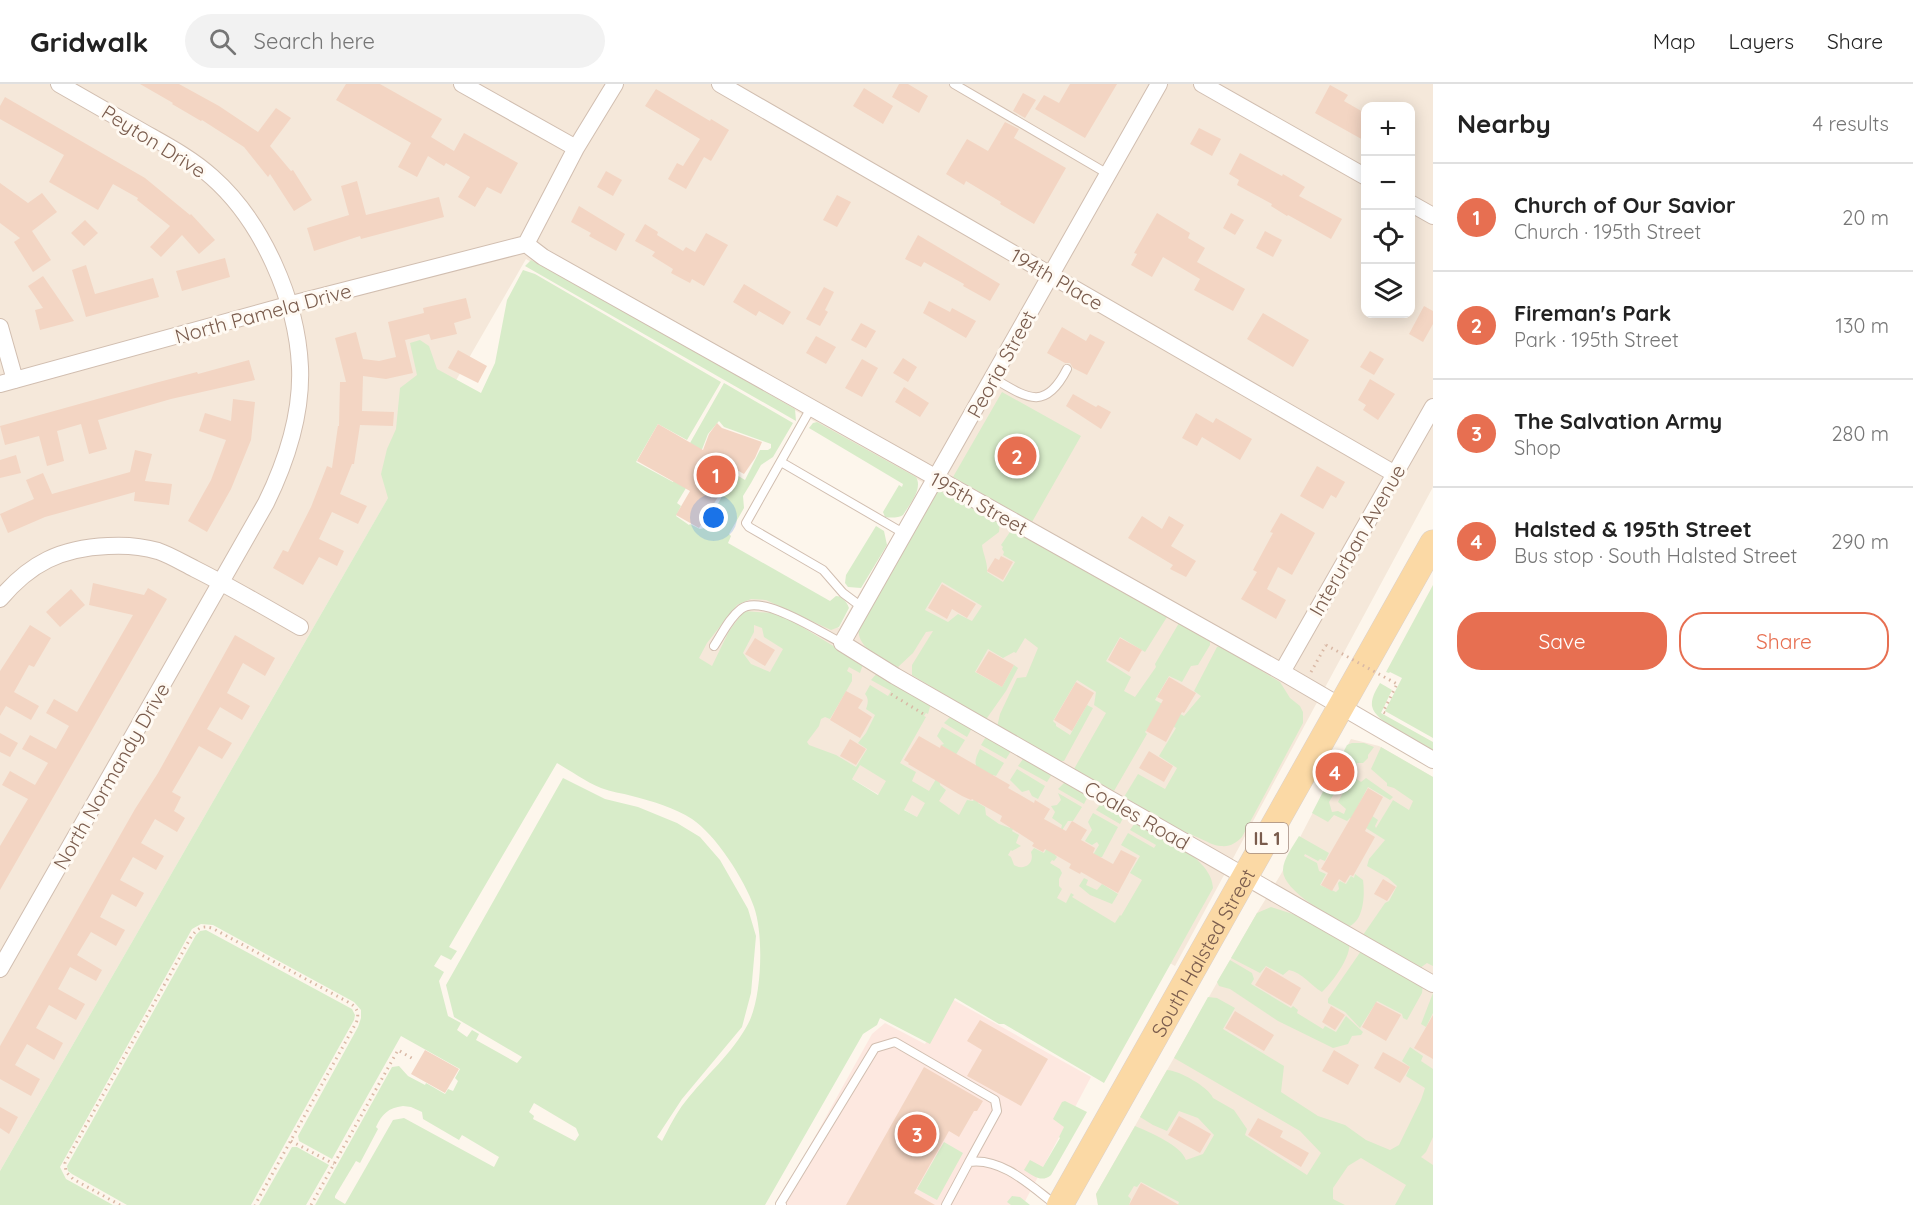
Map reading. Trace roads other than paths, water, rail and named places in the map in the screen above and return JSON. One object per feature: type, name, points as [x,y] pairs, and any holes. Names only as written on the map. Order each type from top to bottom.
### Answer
[{"type":"main road","name":"South Halsted Street","points":[[1058,1205],[1433,543]]},
{"type":"street","name":"Peyton Drive","points":[[59,84],[187,158],[219,184],[240,206],[258,231],[272,259],[288,305]]},
{"type":"street","points":[[462,84],[576,148]]},
{"type":"street","points":[[526,244],[576,148],[615,84]]},
{"type":"street","name":"194th Place","points":[[720,84],[1395,474]]},
{"type":"street","name":"Peoria Street","points":[[842,643],[1159,84]]},
{"type":"street","points":[[1202,84],[1361,175]]},
{"type":"street","points":[[1415,206],[1433,216]]},
{"type":"street","name":"North Pamela Drive","points":[[8,382],[288,305],[526,244]]},
{"type":"street","name":"195th Street","points":[[526,244],[543,257],[1282,672],[1433,760]]},
{"type":"street","name":"North Normandy Drive","points":[[0,969],[277,481],[290,442],[297,406],[300,368],[297,338],[288,305]]},
{"type":"street","points":[[0,327],[8,382]]},
{"type":"street","name":"Interurban Avenue","points":[[1282,672],[1433,407]]},
{"type":"street","points":[[0,599],[23,576],[49,558],[63,552],[93,546],[139,546],[160,552],[221,582],[300,627]]},
{"type":"street","name":"Coales Road","points":[[842,643],[895,676],[1433,984]]},
{"type":"lane","points":[[954,84],[1108,174]]},
{"type":"lane","points":[[993,378],[1019,393],[1033,397],[1045,396],[1055,390],[1067,369]]},
{"type":"lane","points":[[812,408],[746,523],[749,527],[823,570],[862,608]]},
{"type":"lane","points":[[781,462],[905,534]]},
{"type":"lane","points":[[714,646],[735,615],[750,604],[771,608],[842,643]]},
{"type":"lane","points":[[780,1205],[875,1048],[895,1042],[995,1100],[997,1111],[946,1205]]},
{"type":"lane","points":[[969,1162],[986,1162],[1007,1169],[1058,1205]]},
{"type":"place","name":"Fireman's Park","points":[[1017,456]]},
{"type":"place","name":"Church of Our Savior","points":[[716,475]]},
{"type":"place","name":"Halsted & 195th Street","points":[[1335,772]]},
{"type":"place","name":"The Salvation Army","points":[[917,1134]]}]
